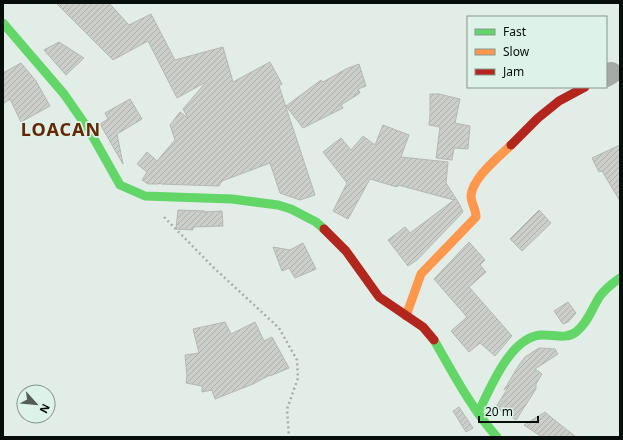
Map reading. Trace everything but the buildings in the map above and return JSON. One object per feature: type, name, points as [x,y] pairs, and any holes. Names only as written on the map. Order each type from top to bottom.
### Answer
[{"type":"street","points":[[3,23],[64,94],[89,130],[120,185],[145,196],[232,199],[278,205],[291,209],[316,222],[346,251],[379,297],[423,327],[431,336],[468,398],[489,429]]},
{"type":"street","points":[[406,316],[421,274],[476,217],[477,211],[471,198],[474,186],[480,176],[538,118],[559,101],[582,88]]},
{"type":"street","points":[[489,429],[503,366],[516,348],[525,340],[535,336],[546,335],[559,338],[576,332],[587,319],[606,288],[620,278]]},
{"type":"path","points":[[145,196],[172,227],[279,328],[297,360],[298,378],[287,409],[289,437]]},
{"type":"traffic: fast","points":[[3,23],[64,94],[89,130],[120,185],[145,196],[232,199],[278,205],[291,209],[316,222],[324,229]]},
{"type":"traffic: fast","points":[[478,413],[502,366],[520,345],[530,338],[541,335],[568,336],[576,332],[587,320],[602,293],[620,278]]},
{"type":"traffic: fast","points":[[434,340],[455,378],[479,414],[497,437]]},
{"type":"traffic: slow","points":[[406,316],[421,274],[476,217],[471,196],[476,182],[487,168],[511,145]]},
{"type":"traffic: jam","points":[[511,145],[538,118],[559,101],[583,88]]},
{"type":"traffic: jam","points":[[324,229],[346,251],[379,297],[423,327],[434,340]]},
{"type":"district","name":"LOACAN","points":[[61,130]]}]
